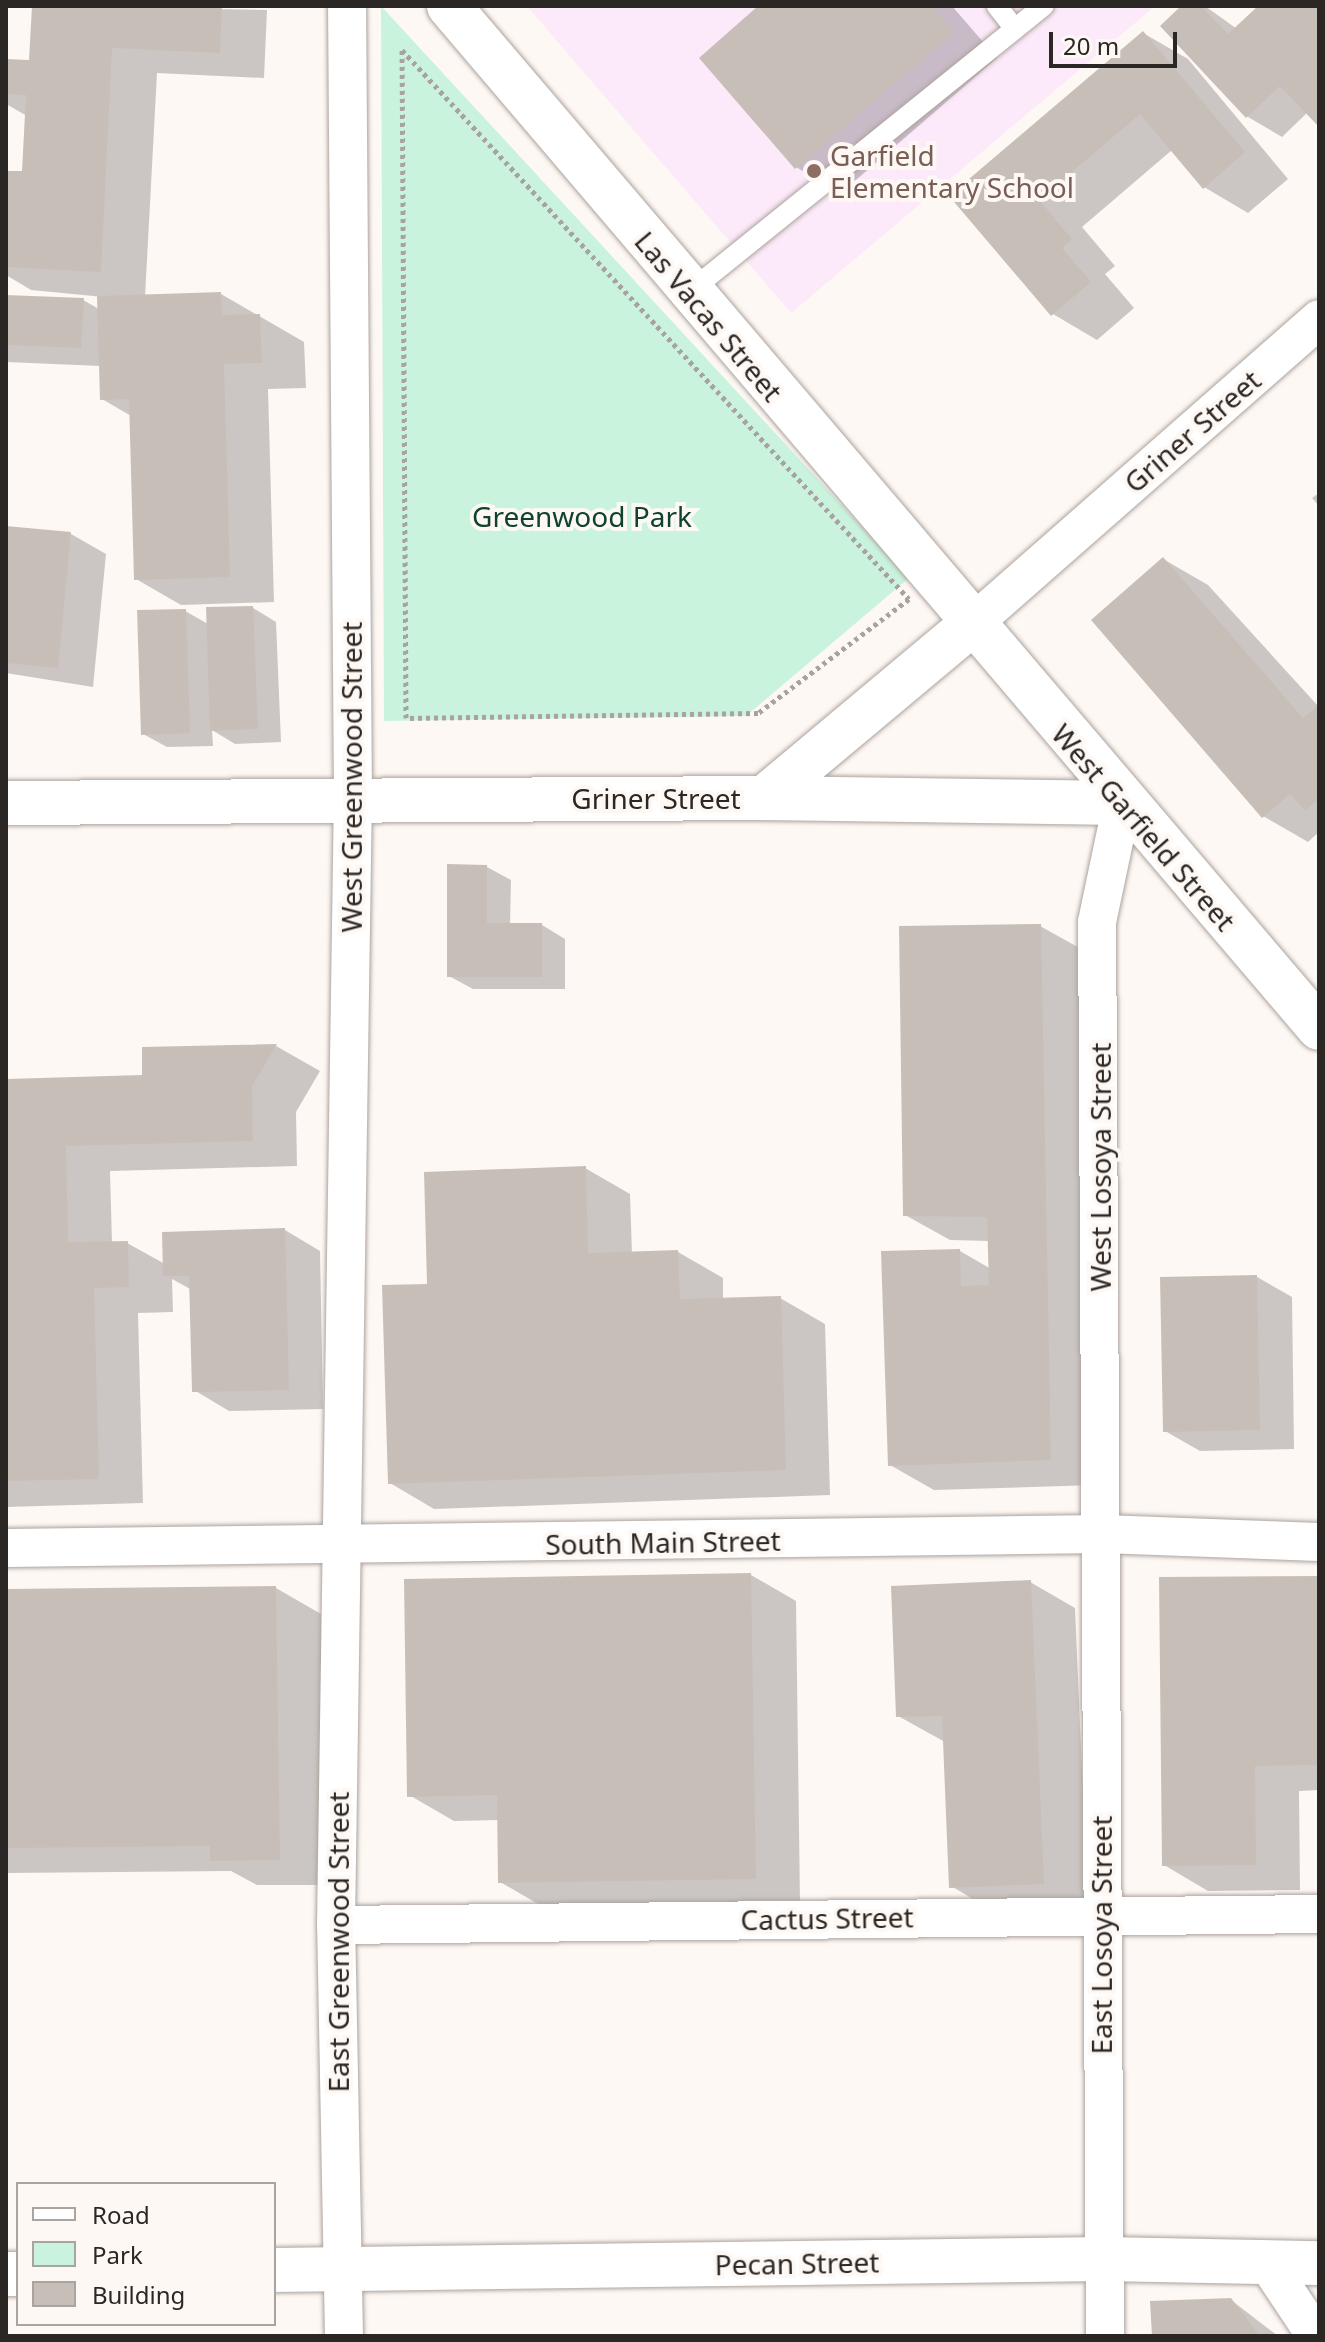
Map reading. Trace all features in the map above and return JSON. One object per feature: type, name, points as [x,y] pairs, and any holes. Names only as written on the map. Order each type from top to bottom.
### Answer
[{"type":"street","name":"West Greenwood Street","points":[[341,1548],[353,799],[347,6]]},
{"type":"street","name":"Las Vacas Street","points":[[449,6],[970,626]]},
{"type":"street","name":"Griner Street","points":[[6,803],[764,798],[970,626],[1319,319]]},
{"type":"street","name":"West Garfield Street","points":[[970,626],[1319,1028]]},
{"type":"street","points":[[764,798],[1122,803]]},
{"type":"street","name":"West Losoya Street","points":[[1103,1534],[1097,922],[1122,803]]},
{"type":"street","name":"South Main Street","points":[[6,1548],[341,1548],[1103,1534],[1319,1542]]},
{"type":"street","name":"East Losoya Street","points":[[1103,1534],[1100,1914],[1105,2336]]},
{"type":"street","name":"East Greenwood Street","points":[[341,1548],[336,1925],[344,2336]]},
{"type":"street","name":"Cactus Street","points":[[336,1925],[1100,1914],[1319,1914]]},
{"type":"street","name":"Pecan Street","points":[[276,2270],[1104,2259],[1319,2263]]},
{"type":"street","points":[[1266,2261],[1316,2336]]},
{"type":"lane","points":[[997,6],[1015,29]]},
{"type":"lane","points":[[689,292],[1044,6]]},
{"type":"path","points":[[402,50],[909,599],[758,713],[406,718],[402,50]]},
{"type":"shaded area","name":"Garfield Elementary School","points":[[527,6],[1155,6],[791,313]]},
{"type":"green space","name":"Greenwood Park","points":[[381,6],[909,578],[746,716],[384,721]]},
{"type":"building","points":[[32,6],[222,6],[220,53],[112,48],[101,272],[6,267],[6,171],[22,171],[26,95],[6,94],[6,59],[29,60]]},
{"type":"building","points":[[758,6],[932,6],[954,32],[795,169],[699,58]]},
{"type":"building","points":[[1181,6],[1201,6],[1228,34],[1258,6],[1319,6],[1319,127],[1280,86],[1246,118],[1160,26]]},
{"type":"building","points":[[1143,31],[1245,152],[1203,189],[1140,114],[1039,200],[1072,239],[1062,248],[1091,282],[1051,316],[949,196]]},
{"type":"building","points":[[221,292],[222,315],[260,314],[262,363],[224,364],[230,577],[134,580],[129,399],[100,400],[97,296]]},
{"type":"building","points":[[6,295],[84,298],[81,348],[6,345]]},
{"type":"building","points":[[6,526],[71,532],[58,668],[6,663]]},
{"type":"building","points":[[1163,557],[1303,718],[1319,705],[1319,798],[1305,811],[1290,794],[1262,818],[1091,620]]},
{"type":"building","points":[[253,606],[258,729],[210,731],[206,607]]},
{"type":"building","points":[[186,609],[190,733],[141,735],[137,610]]},
{"type":"building","points":[[447,864],[487,865],[487,923],[542,923],[542,977],[447,977]]},
{"type":"building","points":[[1041,924],[1051,1460],[888,1466],[881,1251],[960,1249],[961,1286],[989,1285],[987,1217],[903,1216],[899,926]]},
{"type":"building","points":[[277,1044],[252,1086],[253,1141],[66,1146],[68,1242],[128,1241],[129,1287],[94,1288],[99,1479],[6,1481],[6,1079],[142,1075],[142,1047]]},
{"type":"building","points":[[586,1166],[588,1253],[678,1250],[680,1299],[781,1296],[786,1470],[388,1484],[382,1285],[427,1284],[424,1172]]},
{"type":"building","points":[[285,1228],[289,1390],[192,1392],[189,1276],[163,1276],[162,1232]]},
{"type":"building","points":[[1257,1275],[1260,1430],[1163,1432],[1160,1277]]},
{"type":"building","points":[[751,1573],[756,1879],[498,1883],[497,1795],[407,1797],[404,1579]]},
{"type":"building","points":[[1319,1576],[1319,1765],[1255,1766],[1256,1865],[1162,1866],[1159,1577]]},
{"type":"building","points":[[1031,1580],[1044,1884],[949,1888],[942,1716],[896,1717],[891,1586]]},
{"type":"building","points":[[276,1586],[280,1860],[210,1861],[210,1846],[6,1848],[6,1589]]},
{"type":"building","points":[[1231,2298],[1260,2336],[1152,2336],[1150,2301]]},
{"type":"place","name":"Garfield Elementary School","points":[[814,171]]}]
